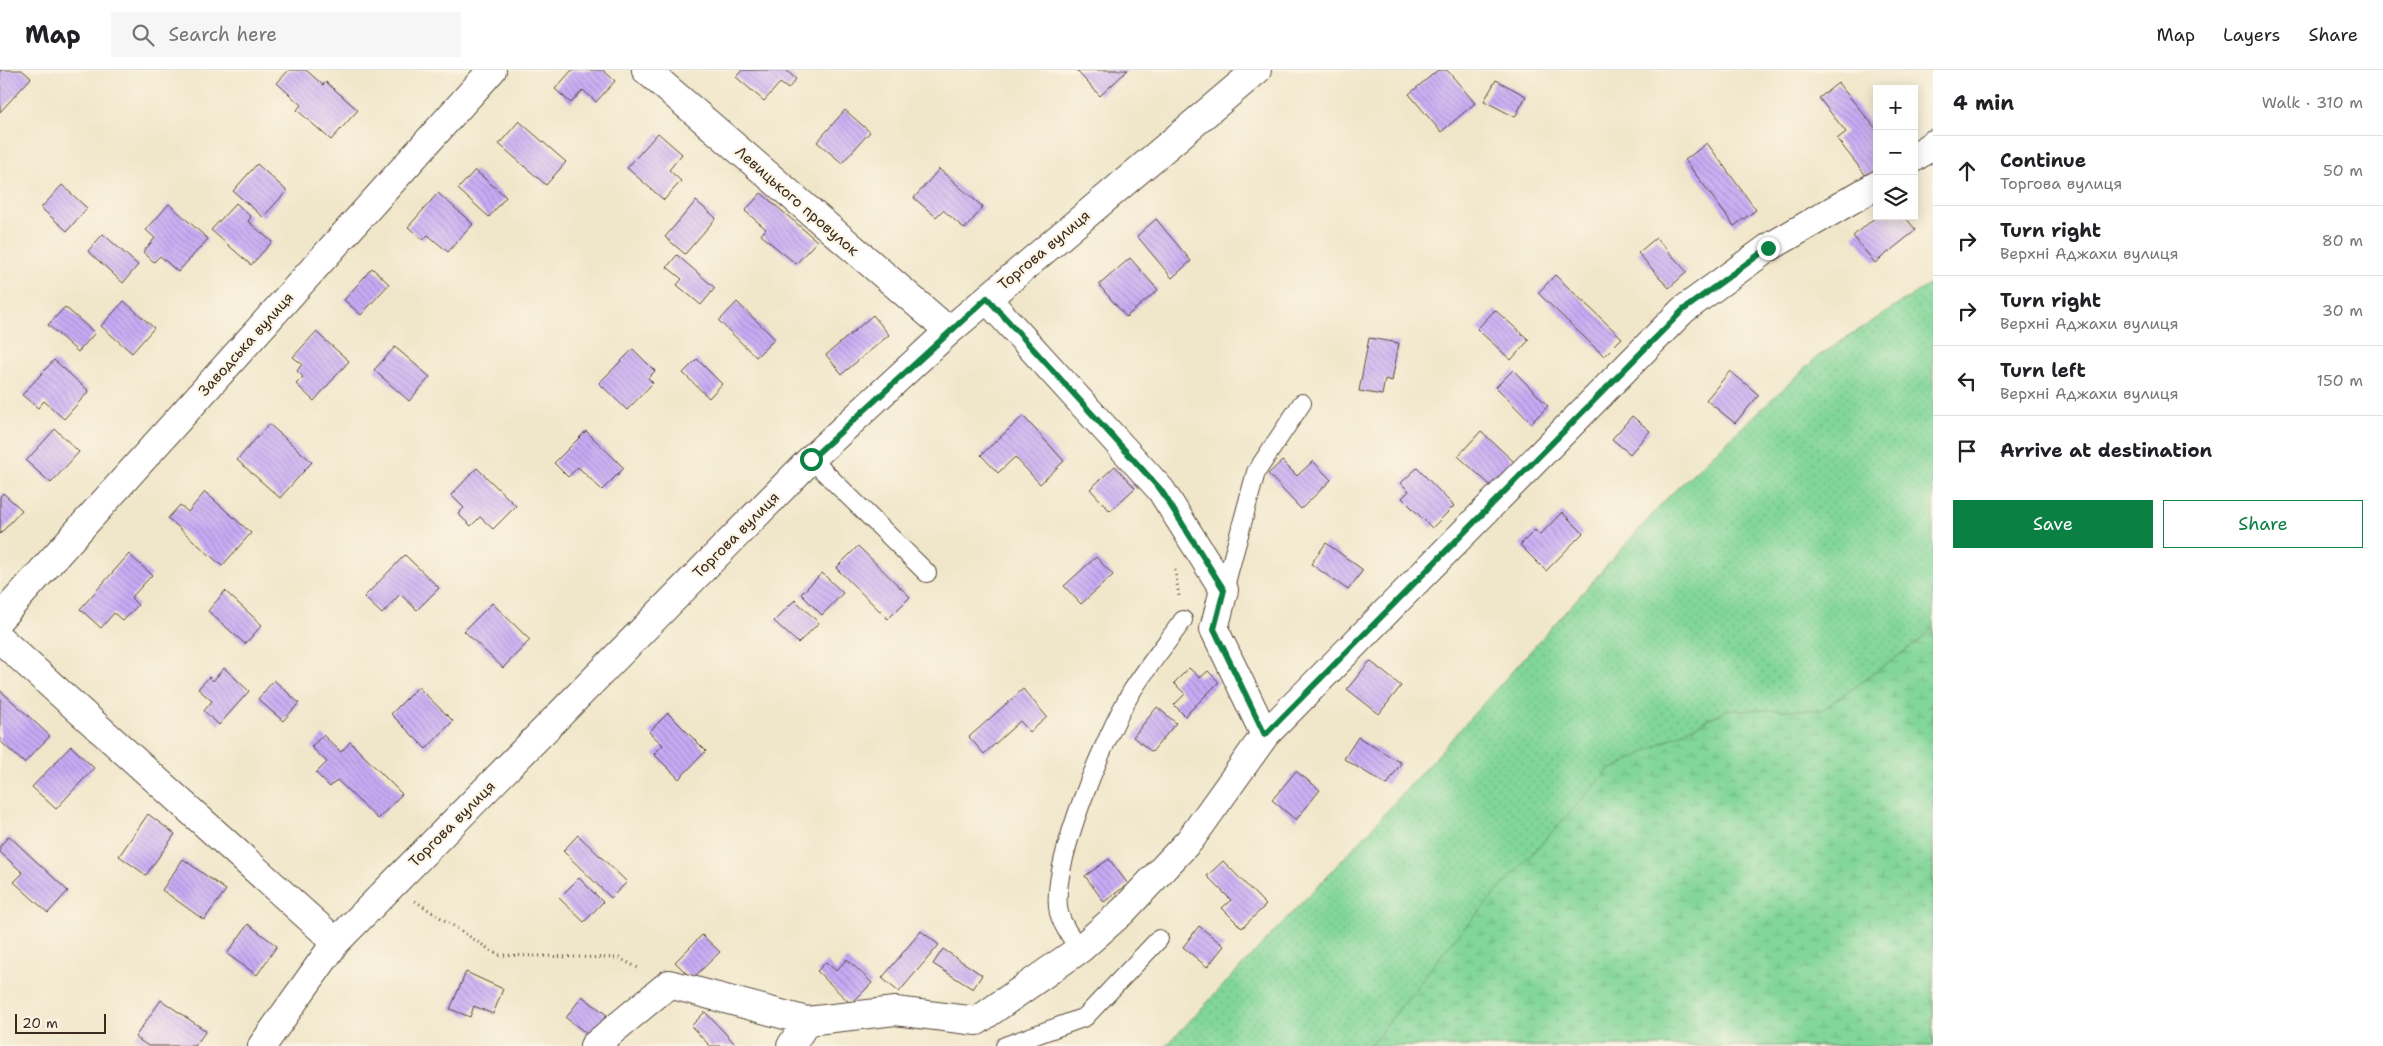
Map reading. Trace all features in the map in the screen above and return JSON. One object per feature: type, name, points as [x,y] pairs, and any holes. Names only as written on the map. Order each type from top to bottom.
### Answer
[{"type":"street","name":"Заводська вулиця","points":[[0,618],[492,70]]},
{"type":"street","name":"Левицького провулок","points":[[646,70],[949,331]]},
{"type":"street","name":"Торгова вулиця","points":[[262,1046],[336,942],[811,459],[949,331],[1252,72]]},
{"type":"street","points":[[1918,155],[1933,144]]},
{"type":"street","points":[[594,1046],[669,984],[807,1021],[895,1011],[977,1021],[1080,949],[1123,911],[1190,840],[1265,735],[1683,310],[1768,248],[1873,187]]},
{"type":"street","points":[[987,298],[1161,490],[1224,590],[1214,629],[1265,735]]},
{"type":"street","points":[[0,639],[336,942]]},
{"type":"street","points":[[791,1046],[807,1021]]},
{"type":"lane","points":[[1224,590],[1256,472],[1302,403]]},
{"type":"lane","points":[[811,459],[927,573]]},
{"type":"lane","points":[[1080,949],[1068,934],[1059,912],[1060,873],[1090,779],[1132,692],[1183,620]]},
{"type":"lane","points":[[1004,1046],[1085,1017],[1160,939]]},
{"type":"path","points":[[391,886],[498,955],[619,958],[669,984]]},
{"type":"green space","points":[[1933,282],[1933,1046],[1166,1046],[1362,839],[1670,495],[1817,357]]},
{"type":"green space","points":[[1933,626],[1933,1046],[1370,1046],[1454,939],[1608,771],[1726,710],[1822,710],[1922,639]]},
{"type":"building","points":[[0,70],[22,70],[31,78],[0,112]]},
{"type":"building","points":[[289,70],[306,70],[323,85],[326,82],[358,110],[331,140],[297,110],[301,105],[277,83]]},
{"type":"building","points":[[572,70],[603,70],[615,81],[596,102],[583,90],[571,103],[555,89]]},
{"type":"building","points":[[742,70],[786,70],[796,79],[788,89],[780,83],[764,101],[736,77]]},
{"type":"building","points":[[1076,70],[1128,70],[1100,96]]},
{"type":"building","points":[[1438,70],[1447,70],[1475,103],[1441,132],[1409,94]]},
{"type":"building","points":[[1496,80],[1526,96],[1515,117],[1484,101]]},
{"type":"building","points":[[1838,83],[1873,125],[1873,172],[1867,177],[1837,139],[1846,132],[1819,98]]},
{"type":"building","points":[[845,110],[870,132],[842,163],[817,142]]},
{"type":"building","points":[[519,121],[566,162],[546,185],[499,144]]},
{"type":"building","points":[[658,133],[682,154],[669,170],[681,181],[664,200],[627,168]]},
{"type":"building","points":[[1707,143],[1756,210],[1734,226],[1685,160]]},
{"type":"building","points":[[257,164],[287,191],[263,217],[233,191]]},
{"type":"building","points":[[939,169],[983,207],[965,229],[943,210],[936,217],[914,198]]},
{"type":"building","points":[[475,170],[506,197],[489,217],[458,189]]},
{"type":"building","points":[[62,185],[87,208],[67,231],[41,208]]},
{"type":"building","points":[[438,193],[473,224],[448,252],[428,235],[423,240],[408,227]]},
{"type":"building","points":[[761,193],[817,241],[796,264],[761,235],[766,229],[745,211]]},
{"type":"building","points":[[696,201],[716,218],[685,254],[665,237]]},
{"type":"building","points":[[236,203],[251,217],[248,221],[272,242],[251,265],[211,230]]},
{"type":"building","points":[[169,204],[208,239],[178,272],[160,256],[154,262],[143,252],[155,238],[146,230]]},
{"type":"building","points":[[1156,219],[1191,261],[1172,278],[1137,236]]},
{"type":"building","points":[[1873,219],[1907,220],[1916,230],[1875,263],[1853,236]]},
{"type":"building","points":[[103,234],[138,265],[123,283],[88,251]]},
{"type":"building","points":[[1656,238],[1687,272],[1669,288],[1638,253]]},
{"type":"building","points":[[677,255],[715,288],[701,305],[677,285],[682,279],[667,267]]},
{"type":"building","points":[[1130,258],[1158,290],[1126,317],[1099,285]]},
{"type":"building","points":[[372,268],[389,284],[361,315],[344,300]]},
{"type":"building","points":[[1555,275],[1622,338],[1604,356],[1538,293]]},
{"type":"building","points":[[124,301],[154,328],[132,353],[101,326]]},
{"type":"building","points":[[737,302],[775,339],[756,357],[719,321]]},
{"type":"building","points":[[65,307],[95,333],[78,352],[48,325]]},
{"type":"building","points":[[1495,310],[1529,340],[1511,360],[1477,329]]},
{"type":"building","points":[[873,315],[889,335],[842,374],[826,355]]},
{"type":"building","points":[[316,332],[349,361],[314,401],[296,384],[303,377],[297,371],[302,364],[293,357]]},
{"type":"building","points":[[1369,338],[1399,343],[1392,381],[1385,379],[1382,395],[1359,391]]},
{"type":"building","points":[[395,347],[430,377],[409,401],[374,370]]},
{"type":"building","points":[[633,349],[655,371],[648,378],[653,383],[627,410],[599,383]]},
{"type":"building","points":[[697,359],[722,384],[709,398],[683,373]]},
{"type":"building","points":[[54,360],[89,391],[64,419],[44,401],[38,408],[22,395]]},
{"type":"building","points":[[1513,370],[1548,406],[1531,423],[1496,387]]},
{"type":"building","points":[[1730,371],[1759,395],[1735,423],[1706,400]]},
{"type":"building","points":[[1023,416],[1064,461],[1040,484],[1015,457],[998,473],[981,455]]},
{"type":"building","points":[[1632,416],[1650,431],[1630,454],[1612,439]]},
{"type":"building","points":[[269,424],[312,462],[280,498],[237,460]]},
{"type":"building","points":[[55,429],[79,452],[51,483],[26,461]]},
{"type":"building","points":[[586,431],[624,468],[602,490],[578,467],[568,477],[554,463]]},
{"type":"building","points":[[1481,431],[1514,462],[1491,486],[1458,456]]},
{"type":"building","points":[[1282,461],[1297,476],[1313,461],[1331,480],[1301,509],[1268,474]]},
{"type":"building","points":[[1115,466],[1135,488],[1110,511],[1090,489]]},
{"type":"building","points":[[477,468],[516,506],[493,529],[480,517],[471,526],[458,514],[464,508],[451,495]]},
{"type":"building","points":[[1417,468],[1454,506],[1432,528],[1402,498],[1409,491],[1401,483]]},
{"type":"building","points":[[205,492],[251,533],[222,566],[168,518],[180,505],[188,512]]},
{"type":"building","points":[[3,493],[22,510],[0,534],[0,497]]},
{"type":"building","points":[[1562,512],[1583,533],[1546,571],[1520,545],[1535,530],[1540,535]]},
{"type":"building","points":[[1326,543],[1363,570],[1348,590],[1311,564]]},
{"type":"building","points":[[858,546],[910,597],[888,619],[836,568]]},
{"type":"building","points":[[129,554],[152,575],[131,598],[138,605],[123,621],[114,613],[101,628],[80,609]]},
{"type":"building","points":[[405,555],[439,588],[417,610],[400,594],[382,614],[364,597]]},
{"type":"building","points":[[1096,557],[1113,575],[1081,604],[1064,586]]},
{"type":"building","points":[[822,573],[843,593],[822,615],[801,594]]},
{"type":"building","points":[[225,591],[262,625],[245,644],[208,611]]},
{"type":"building","points":[[795,600],[819,623],[798,643],[774,621]]},
{"type":"building","points":[[492,603],[530,640],[503,668],[464,631]]},
{"type":"building","points":[[1370,661],[1401,686],[1379,714],[1347,689]]},
{"type":"building","points":[[224,668],[249,691],[219,725],[204,711],[212,701],[198,689],[209,677],[213,681]]},
{"type":"building","points":[[1189,668],[1200,678],[1208,671],[1219,682],[1185,716],[1174,705],[1185,694],[1174,683]]},
{"type":"building","points":[[274,680],[299,703],[283,721],[258,699]]},
{"type":"building","points":[[418,687],[453,721],[426,749],[391,714]]},
{"type":"building","points":[[1023,689],[1047,717],[1030,732],[1020,721],[984,754],[969,737]]},
{"type":"building","points":[[0,690],[50,736],[24,763],[0,741]]},
{"type":"building","points":[[1157,707],[1176,723],[1152,752],[1133,737]]},
{"type":"building","points":[[668,713],[706,751],[679,779],[654,754],[663,745],[649,732]]},
{"type":"building","points":[[323,735],[341,752],[350,742],[402,794],[378,819],[337,780],[330,787],[316,773],[327,762],[311,747]]},
{"type":"building","points":[[1358,737],[1401,763],[1387,785],[1344,759]]},
{"type":"building","points":[[71,746],[94,768],[56,809],[32,787]]},
{"type":"building","points":[[1296,771],[1320,790],[1296,820],[1272,800]]},
{"type":"building","points":[[148,814],[175,834],[146,875],[119,856]]},
{"type":"building","points":[[578,835],[627,882],[611,898],[563,851]]},
{"type":"building","points":[[9,836],[68,891],[48,913],[14,882],[23,873],[0,852],[0,846]]},
{"type":"building","points":[[183,859],[226,890],[204,920],[162,890]]},
{"type":"building","points":[[1109,859],[1128,884],[1104,902],[1085,876]]},
{"type":"building","points":[[1223,861],[1266,905],[1242,928],[1222,908],[1231,900],[1207,876]]},
{"type":"building","points":[[579,878],[603,902],[584,922],[559,898]]},
{"type":"building","points":[[248,924],[277,946],[257,975],[227,954]]},
{"type":"building","points":[[1199,926],[1224,946],[1207,967],[1183,947]]},
{"type":"building","points":[[921,931],[939,945],[899,992],[882,978]]},
{"type":"building","points":[[702,935],[720,952],[692,979],[675,962]]},
{"type":"building","points":[[943,949],[982,975],[973,989],[933,964]]},
{"type":"building","points":[[847,959],[872,983],[851,1004],[817,971],[826,962],[836,971]]},
{"type":"building","points":[[466,972],[503,989],[493,1014],[474,1006],[470,1017],[450,1009]]},
{"type":"building","points":[[582,996],[607,1015],[590,1036],[566,1018]]},
{"type":"building","points":[[161,1000],[206,1031],[195,1046],[148,1046],[135,1037]]},
{"type":"building","points":[[705,1012],[737,1046],[710,1046],[691,1026]]},
{"type":"route","points":[[811,459],[987,298],[1161,490],[1224,590],[1214,629],[1265,735],[1683,310],[1768,248]]}]
